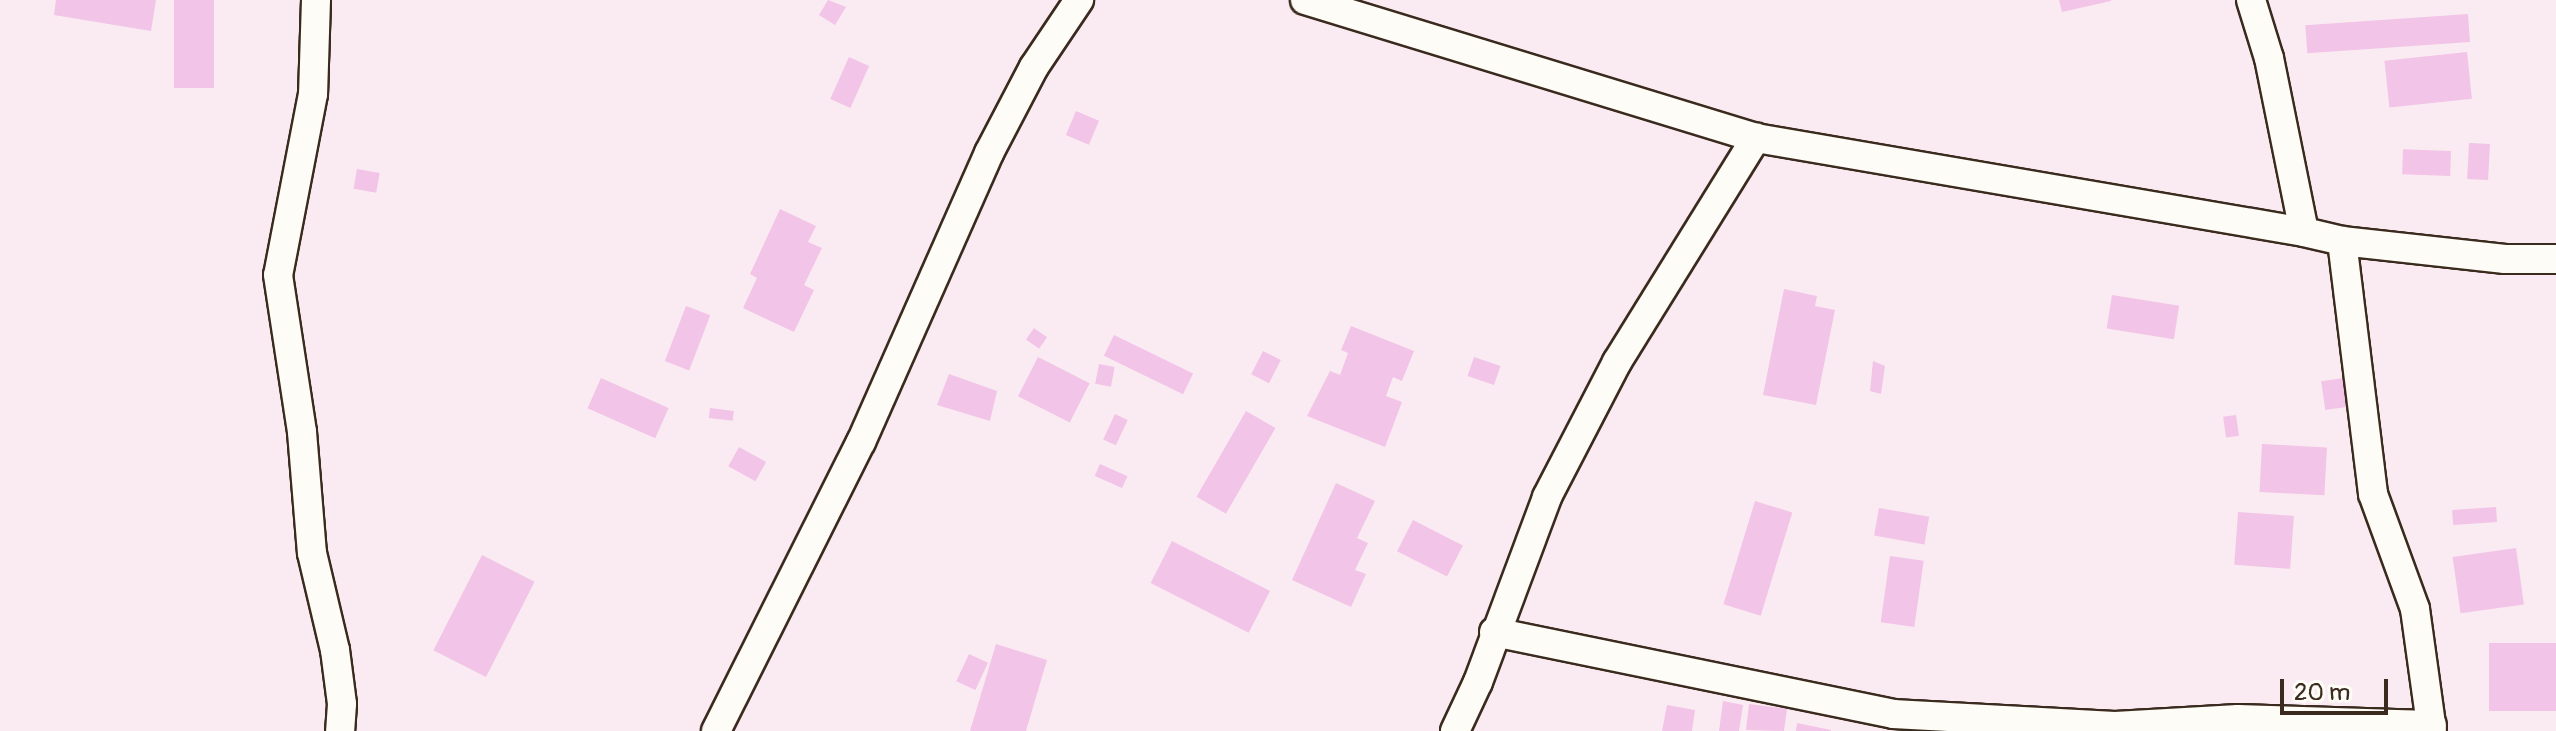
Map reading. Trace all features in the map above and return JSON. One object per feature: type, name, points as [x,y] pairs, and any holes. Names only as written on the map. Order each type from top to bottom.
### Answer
[{"type":"street","points":[[316,0],[313,94],[278,275],[302,432],[312,553],[335,650],[342,704],[340,731]]},
{"type":"street","points":[[716,731],[861,442],[989,153],[1034,67],[1079,0]]},
{"type":"street","points":[[1305,0],[1756,138],[2342,241],[2505,259],[2556,259]]},
{"type":"street","points":[[2251,0],[2269,58],[2304,232]]},
{"type":"street","points":[[1455,731],[1478,682],[1494,632],[1547,497],[1617,362],[1756,138]]},
{"type":"street","points":[[1494,632],[1893,714],[2115,726],[2238,719],[2432,728],[2415,609],[2373,494],[2342,241]]},
{"type":"building","points":[[56,0],[156,0],[151,31],[54,15]]},
{"type":"building","points":[[174,0],[214,0],[214,88],[174,88]]},
{"type":"building","points":[[828,0],[846,7],[835,25],[819,15]]},
{"type":"building","points":[[2059,0],[2111,0],[2111,1],[2062,12]]},
{"type":"building","points":[[2468,14],[2470,42],[2307,53],[2305,25]]},
{"type":"building","points":[[2467,52],[2472,99],[2389,107],[2384,61]]},
{"type":"building","points":[[849,57],[869,66],[850,108],[830,99]]},
{"type":"building","points":[[1076,111],[1099,121],[1089,145],[1066,135]]},
{"type":"building","points":[[2469,143],[2490,144],[2488,180],[2467,179]]},
{"type":"building","points":[[2403,149],[2451,151],[2450,176],[2402,174]]},
{"type":"building","points":[[357,169],[380,173],[376,193],[354,189]]},
{"type":"building","points":[[780,209],[816,226],[808,242],[822,248],[804,285],[814,290],[794,332],[743,308],[757,278],[750,274]]},
{"type":"building","points":[[1784,289],[1817,296],[1815,306],[1835,310],[1816,405],[1763,395]]},
{"type":"building","points":[[2112,295],[2179,306],[2174,339],[2107,329]]},
{"type":"building","points":[[686,306],[710,315],[689,370],[665,361]]},
{"type":"building","points":[[1351,326],[1414,351],[1402,381],[1393,377],[1386,396],[1402,402],[1385,447],[1307,416],[1330,371],[1340,375],[1348,353],[1341,350]]},
{"type":"building","points":[[1034,328],[1047,337],[1039,349],[1026,339]]},
{"type":"building","points":[[1114,335],[1193,374],[1183,394],[1104,356]]},
{"type":"building","points":[[1263,351],[1281,360],[1269,383],[1251,374]]},
{"type":"building","points":[[1038,357],[1090,383],[1070,423],[1018,396]]},
{"type":"building","points":[[1474,357],[1500,366],[1494,385],[1467,376]]},
{"type":"building","points":[[1873,361],[1885,366],[1881,394],[1870,391]]},
{"type":"building","points":[[1099,364],[1115,367],[1111,387],[1095,384]]},
{"type":"building","points":[[949,374],[997,391],[990,421],[937,405]]},
{"type":"building","points":[[601,378],[669,408],[655,438],[588,408]]},
{"type":"building","points":[[2344,378],[2348,407],[2325,410],[2321,381]]},
{"type":"building","points":[[710,408],[734,411],[733,421],[709,418]]},
{"type":"building","points":[[1246,411],[1275,428],[1226,514],[1196,497]]},
{"type":"building","points":[[1115,414],[1128,420],[1116,445],[1103,439]]},
{"type":"building","points":[[2236,415],[2239,436],[2226,438],[2223,417]]},
{"type":"building","points":[[2262,444],[2327,447],[2324,495],[2259,492]]},
{"type":"building","points":[[739,447],[766,462],[755,481],[728,466]]},
{"type":"building","points":[[1100,464],[1127,476],[1122,488],[1095,476]]},
{"type":"building","points":[[1336,483],[1375,501],[1357,538],[1368,543],[1355,570],[1366,574],[1351,607],[1292,580]]},
{"type":"building","points":[[1755,501],[1792,512],[1761,616],[1723,604]]},
{"type":"building","points":[[2496,507],[2497,522],[2453,525],[2452,510]]},
{"type":"building","points":[[1879,508],[1929,517],[1924,544],[1874,536]]},
{"type":"building","points":[[2238,512],[2294,516],[2290,569],[2234,565]]},
{"type":"building","points":[[1413,520],[1463,545],[1447,577],[1397,551]]},
{"type":"building","points":[[1172,541],[1270,591],[1249,633],[1151,583]]},
{"type":"building","points":[[2516,548],[2524,604],[2461,613],[2453,557]]},
{"type":"building","points":[[482,555],[535,582],[486,677],[433,650]]},
{"type":"building","points":[[1890,556],[1924,561],[1914,627],[1881,622]]},
{"type":"building","points":[[2489,643],[2556,643],[2556,711],[2489,711]]},
{"type":"building","points":[[996,644],[1047,660],[1026,731],[970,731]]},
{"type":"building","points":[[969,654],[988,663],[975,690],[956,681]]},
{"type":"building","points":[[1723,701],[1743,705],[1739,731],[1719,731]]},
{"type":"building","points":[[1749,704],[1787,709],[1784,731],[1746,730]]},
{"type":"building","points":[[1667,705],[1695,710],[1692,731],[1662,731]]},
{"type":"building","points":[[1797,723],[1831,730],[1831,731],[1796,731]]}]
